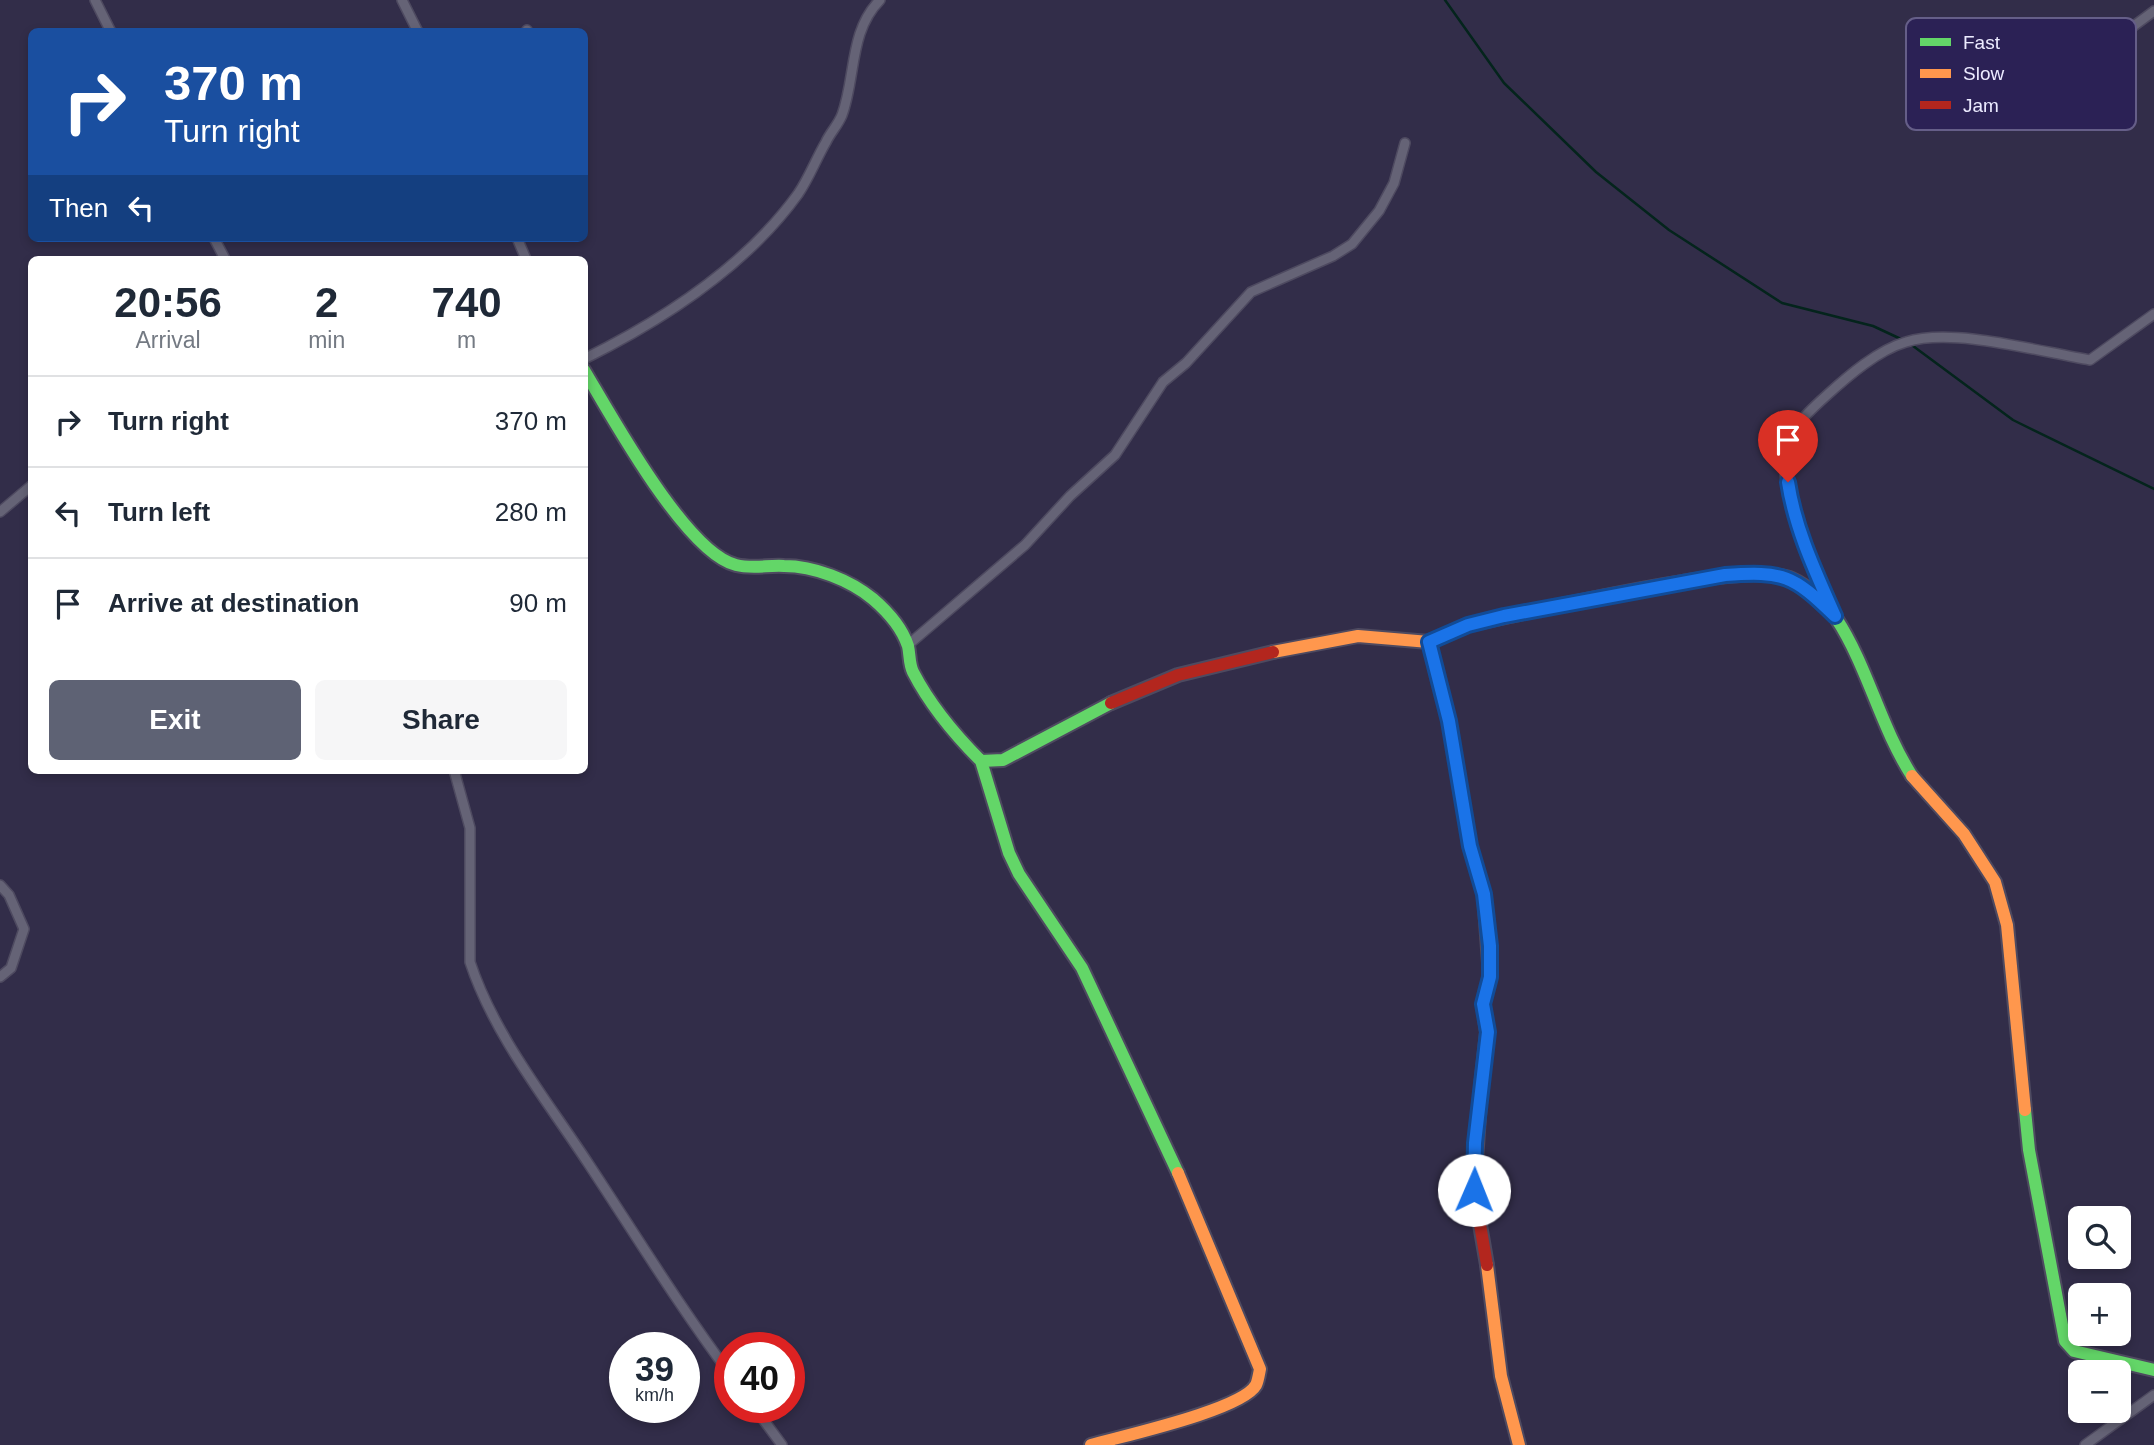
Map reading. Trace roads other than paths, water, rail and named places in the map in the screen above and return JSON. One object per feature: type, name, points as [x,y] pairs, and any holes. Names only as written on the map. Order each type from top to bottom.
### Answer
[{"type":"street","points":[[96,0],[109,28]]},
{"type":"street","points":[[402,0],[416,28]]},
{"type":"street","points":[[588,357],[628,338],[684,300],[736,260],[781,215],[807,180],[841,117],[861,27],[880,0]]},
{"type":"street","points":[[2136,24],[2154,10]]},
{"type":"street","points":[[908,645],[1025,545],[1070,496],[1115,455],[1163,382],[1186,363],[1251,292],[1333,256],[1352,244],[1379,211],[1394,183],[1405,143]]},
{"type":"street","points":[[2154,314],[2091,360],[1990,342],[1943,339],[1907,342],[1885,352],[1837,386],[1800,419],[1788,439],[1785,462],[1791,502],[1835,616],[1868,679],[1901,759],[1918,786],[1981,858],[2001,899],[2012,975],[2029,1150],[2065,1341],[2074,1351],[2154,1370]]},
{"type":"street","points":[[588,377],[621,432],[681,519],[710,553],[728,563],[751,569],[790,566],[805,569],[869,596],[883,608],[908,645],[913,672],[947,722],[981,761],[1009,853],[1019,874],[1082,968],[1201,1223],[1260,1369],[1259,1379],[1250,1392],[1222,1407],[1091,1445]]},
{"type":"street","points":[[0,512],[28,488]]},
{"type":"street","points":[[981,761],[1003,760],[1084,715],[1178,675],[1336,639],[1358,636],[1429,642],[1468,625],[1504,616],[1713,578],[1761,573],[1791,579],[1809,590],[1835,616]]},
{"type":"street","points":[[1429,642],[1449,721],[1470,846],[1484,894],[1490,977],[1483,1004],[1488,1032],[1475,1143],[1474,1190],[1496,1318],[1501,1376],[1519,1445]]},
{"type":"street","points":[[455,774],[470,828],[470,962],[475,978],[503,1034],[645,1252],[714,1351]]},
{"type":"street","points":[[0,885],[9,895],[24,929],[11,968],[0,977]]},
{"type":"street","points":[[2085,1445],[2154,1395]]},
{"type":"street","points":[[766,1423],[782,1445]]},
{"type":"waterway","points":[[1445,0],[1504,83],[1596,172],[1669,230],[1782,303],[1873,326],[1903,340]]},
{"type":"waterway","points":[[1909,343],[2013,420],[2154,489]]}]
